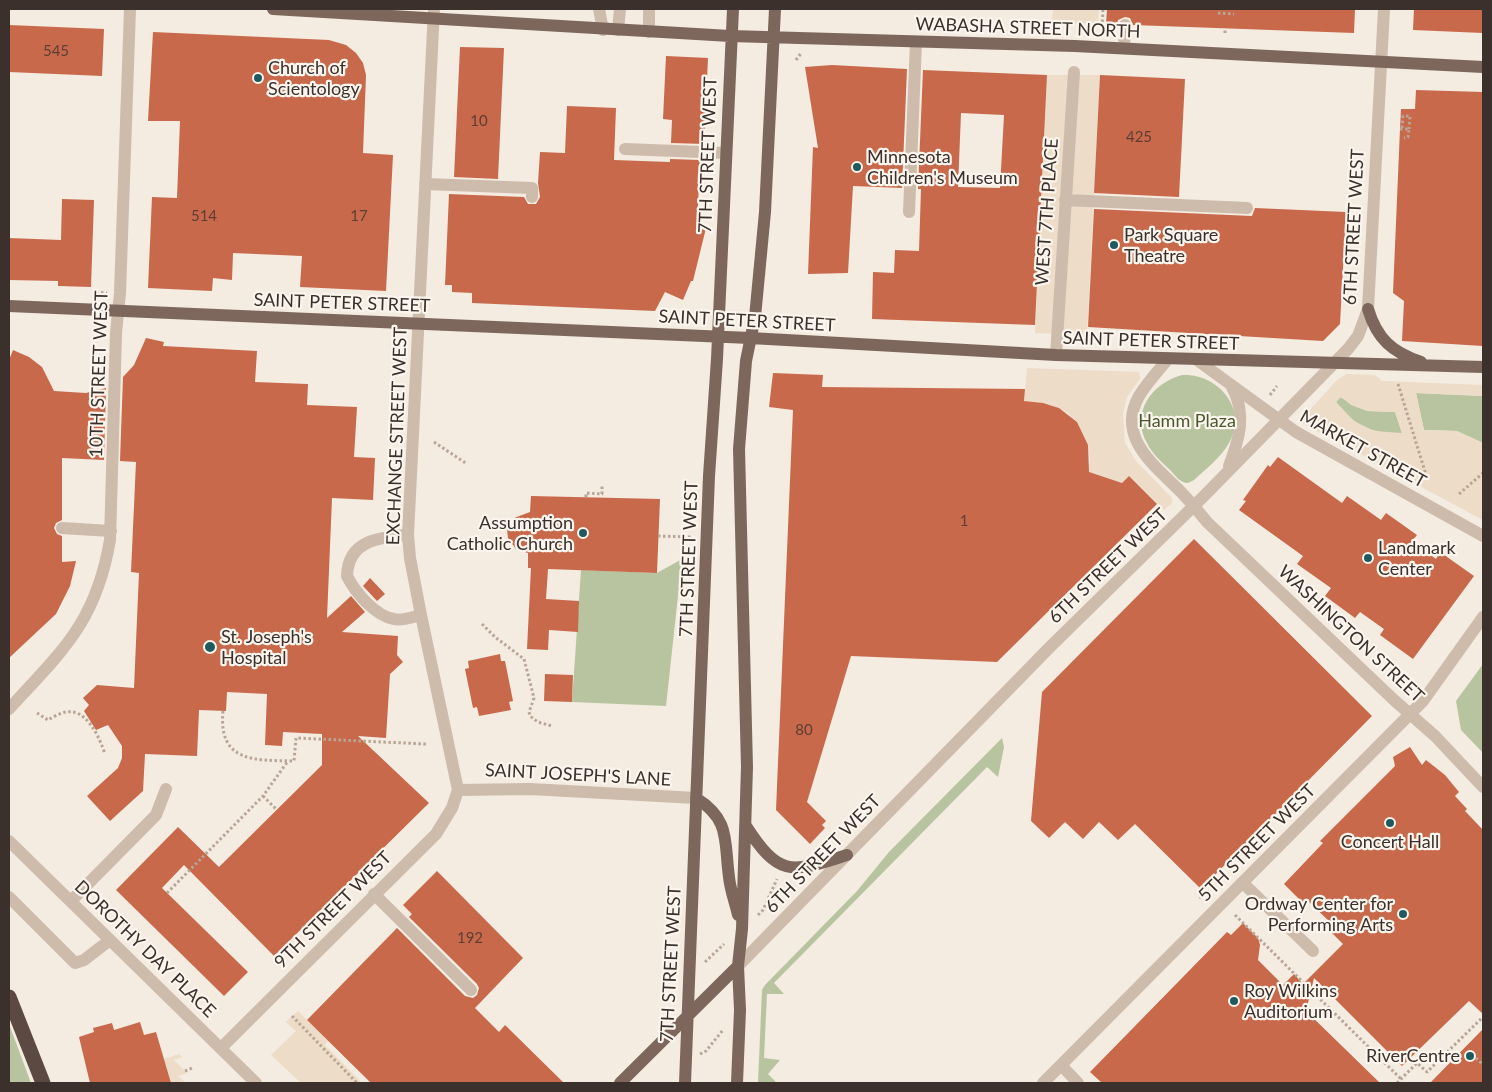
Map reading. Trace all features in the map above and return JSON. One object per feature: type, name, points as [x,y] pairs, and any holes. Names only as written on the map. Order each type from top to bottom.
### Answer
[{"type":"highway","points":[[9,997],[43,1083]]},
{"type":"main road","name":"WABASHA STREET NORTH","points":[[272,9],[433,14],[603,30],[774,38],[1124,48],[1483,67]]},
{"type":"main road","name":"7TH STREET WEST","points":[[685,1083],[709,476],[718,337],[730,36],[733,9]]},
{"type":"main road","points":[[737,1083],[740,1010],[738,966],[742,929],[747,767],[739,474],[741,420],[750,338],[755,317],[765,212],[775,9]]},
{"type":"main road","name":"SAINT PETER STREET","points":[[9,306],[750,338],[1056,355],[1483,367]]},
{"type":"main road","points":[[1368,309],[1373,326],[1383,340],[1402,355],[1432,366]]},
{"type":"main road","points":[[696,798],[709,806],[719,818],[727,840],[729,878],[742,929]]},
{"type":"main road","points":[[746,826],[762,852],[772,860],[783,865],[805,868],[847,855]]},
{"type":"main road","name":"6TH STREET WEST","points":[[620,1083],[738,966]]},
{"type":"street","name":"10TH STREET WEST","points":[[9,709],[60,655],[80,628],[96,598],[106,566],[111,531],[130,9]]},
{"type":"street","points":[[598,9],[603,30]]},
{"type":"street","points":[[618,30],[620,9]]},
{"type":"street","points":[[648,32],[649,9]]},
{"type":"street","name":"6TH STREET WEST","points":[[738,966],[1050,647],[1194,506],[1358,336],[1368,309],[1384,9]]},
{"type":"street","name":"EXCHANGE STREET WEST","points":[[433,14],[408,535],[410,558],[421,615],[458,790]]},
{"type":"street","points":[[1124,48],[1125,25]]},
{"type":"street","points":[[909,212],[916,42]]},
{"type":"street","name":"WEST 7TH PLACE","points":[[1056,355],[1074,72]]},
{"type":"street","points":[[625,149],[726,153]]},
{"type":"street","points":[[424,184],[532,188],[532,197]]},
{"type":"street","points":[[1066,200],[1247,208]]},
{"type":"street","points":[[1168,359],[1139,396],[1133,418],[1134,435],[1146,458],[1194,506]]},
{"type":"street","name":"MARKET STREET","points":[[1197,360],[1299,434],[1483,536]]},
{"type":"street","points":[[1227,472],[1241,430],[1240,407],[1231,385]]},
{"type":"street","name":"WASHINGTON STREET","points":[[1194,506],[1207,522],[1410,714],[1483,787]]},
{"type":"street","points":[[62,528],[111,531]]},
{"type":"street","points":[[408,535],[368,540],[355,551],[350,559],[346,576],[356,590],[381,615],[399,620],[421,615]]},
{"type":"street","name":"5TH STREET WEST","points":[[1046,1082],[1423,701],[1483,617]]},
{"type":"street","points":[[71,901],[156,815],[166,789]]},
{"type":"street","name":"SAINT JOSEPH'S LANE","points":[[458,790],[530,789],[696,798]]},
{"type":"street","name":"9TH STREET WEST","points":[[221,1048],[436,834],[452,808],[458,790]]},
{"type":"street","name":"DOROTHY DAY PLACE","points":[[11,847],[71,901],[256,1083]]},
{"type":"street","points":[[1243,883],[1313,951]]},
{"type":"street","points":[[374,894],[471,990]]},
{"type":"street","points":[[9,897],[76,963],[84,960],[110,940]]},
{"type":"street","points":[[1061,1066],[1078,1083]]},
{"type":"path","points":[[1102,27],[1103,9]]},
{"type":"path","points":[[1218,13],[1234,14]]},
{"type":"path","points":[[1225,28],[1225,34]]},
{"type":"path","points":[[1409,129],[1410,116],[1403,116],[1401,129],[1409,129],[1408,137],[1404,138],[1409,138]]},
{"type":"path","points":[[1398,384],[1426,478]]},
{"type":"path","points":[[434,442],[467,464]]},
{"type":"path","points":[[1459,494],[1483,473]]},
{"type":"path","points":[[586,497],[586,493],[602,494],[602,486]]},
{"type":"path","points":[[658,536],[690,537]]},
{"type":"path","points":[[482,624],[495,637],[524,659],[534,698],[529,712],[530,716],[538,722],[552,726]]},
{"type":"path","points":[[37,713],[48,720],[67,711],[77,713],[88,720],[100,736],[105,754]]},
{"type":"path","points":[[223,711],[224,738],[238,754],[250,759],[294,761],[296,738],[426,744]]},
{"type":"path","points":[[167,894],[263,796],[288,760]]},
{"type":"path","points":[[263,796],[277,810]]},
{"type":"path","points":[[762,920],[763,910],[780,872]]},
{"type":"path","points":[[756,916],[763,910]]},
{"type":"path","points":[[1235,915],[1402,1079]]},
{"type":"path","points":[[703,964],[726,942]]},
{"type":"path","points":[[292,1016],[357,1083]]},
{"type":"path","points":[[1397,1083],[1418,1063],[1427,1072],[1483,1016]]},
{"type":"path","points":[[698,1056],[706,1051],[728,1024]]},
{"type":"path","points":[[1476,1058],[1483,1065]]},
{"type":"path","points":[[185,1071],[192,1068]]},
{"type":"green space","name":"Hamm Plaza","points":[[1182,375],[1195,376],[1218,386],[1226,395],[1235,417],[1234,430],[1226,448],[1218,458],[1194,480],[1188,483],[1178,478],[1151,451],[1142,432],[1141,421],[1143,410],[1153,392],[1171,379]]},
{"type":"green space","points":[[1416,393],[1483,396],[1483,443],[1457,431],[1424,430]]},
{"type":"green space","points":[[1340,397],[1367,411],[1395,412],[1402,433],[1382,432],[1364,427],[1342,410],[1336,402]]},
{"type":"green space","points":[[682,559],[666,706],[572,702],[581,570],[657,573]]},
{"type":"green space","points":[[1483,664],[1483,753],[1461,730],[1456,701]]},
{"type":"green space","points":[[1002,738],[1004,747],[998,777],[987,767],[774,983],[784,994],[767,994],[764,1058],[780,1060],[768,1074],[777,1083],[758,1083],[762,990],[765,985],[857,891],[889,852]]},
{"type":"green space","points":[[9,1024],[31,1083],[9,1083]]},
{"type":"shaded area","points":[[1053,9],[1099,9],[1098,24],[1052,22]]},
{"type":"shaded area","points":[[1047,75],[1100,75],[1087,335],[1035,333]]},
{"type":"shaded area","points":[[1027,368],[1139,372],[1140,379],[1127,397],[1123,413],[1125,443],[1136,461],[1172,498],[1172,503],[1164,510],[1129,476],[1122,483],[1088,472],[1090,460],[1088,445],[1077,422],[1067,412],[1051,405],[1036,402],[1024,404]]},
{"type":"shaded area","points":[[1347,374],[1375,375],[1382,381],[1483,385],[1483,396],[1416,393],[1424,430],[1457,431],[1483,443],[1483,520],[1302,423],[1300,421],[1337,380]],"holes":[[[1341,397],[1351,405],[1367,411],[1395,412],[1402,433],[1374,431],[1354,421],[1336,402]]]},
{"type":"shaded area","points":[[298,1011],[328,1041],[325,1045],[362,1083],[301,1083],[271,1055],[296,1031],[286,1022]]},
{"type":"shaded area","points":[[179,1054],[182,1057],[174,1060],[187,1073],[178,1076],[186,1083],[171,1083],[164,1059]]},
{"type":"building","points":[[1107,9],[1355,9],[1354,33],[1133,25],[1130,18],[1125,17],[1118,20],[1117,24],[1106,24]]},
{"type":"building","points":[[1414,9],[1483,9],[1483,33],[1413,30]]},
{"type":"building","points":[[9,25],[104,29],[102,76],[9,72]]},
{"type":"building","points":[[153,32],[329,40],[346,45],[356,53],[363,63],[366,75],[363,153],[393,155],[386,291],[300,287],[302,256],[233,253],[232,280],[213,278],[212,291],[148,288],[152,197],[177,198],[180,121],[148,121]]},
{"type":"building","points":[[460,47],[504,48],[498,179],[454,177]]},
{"type":"building","points":[[666,56],[708,58],[704,144],[671,143],[672,120],[663,119]]},
{"type":"building","name":"Minnesota Children's Museum","points":[[832,65],[907,69],[902,188],[853,186],[848,273],[808,274],[813,147],[818,148],[805,67]]},
{"type":"building","points":[[923,70],[1047,75],[1035,325],[872,319],[873,272],[894,273],[895,250],[919,251],[921,189],[918,189]],"holes":[[[961,113],[1004,115],[1000,188],[958,187]]]},
{"type":"building","points":[[1100,75],[1185,79],[1179,197],[1094,193]]},
{"type":"building","points":[[1416,90],[1483,92],[1483,346],[1402,341],[1404,301],[1393,293],[1401,109],[1415,109]]},
{"type":"building","points":[[567,106],[616,108],[614,160],[670,162],[670,159],[700,160],[697,227],[706,228],[693,281],[691,281],[683,300],[665,292],[655,311],[472,303],[472,293],[452,292],[452,285],[445,285],[449,194],[524,197],[528,204],[536,204],[540,197],[538,183],[540,152],[565,153]]},
{"type":"building","points":[[62,199],[94,200],[91,287],[58,286],[58,281],[9,280],[9,238],[61,240]]},
{"type":"building","points":[[1255,208],[1346,212],[1340,324],[1323,341],[1088,327],[1094,209],[1252,216]]},
{"type":"building","points":[[146,338],[164,342],[163,346],[257,351],[255,382],[308,384],[307,405],[357,407],[354,457],[375,458],[373,500],[332,498],[327,618],[351,596],[365,612],[342,632],[398,636],[397,655],[403,662],[390,674],[386,738],[358,736],[429,803],[274,956],[184,865],[162,888],[248,972],[224,996],[116,890],[178,827],[219,867],[322,765],[322,734],[283,732],[282,746],[265,745],[267,694],[227,692],[226,711],[199,710],[197,756],[145,754],[143,791],[110,821],[87,796],[118,768],[122,758],[122,746],[108,725],[96,730],[84,711],[89,705],[83,698],[97,685],[134,688],[139,573],[131,572],[136,462],[120,461],[123,377],[134,365]]},
{"type":"building","points":[[13,350],[29,357],[42,367],[54,391],[86,393],[106,388],[104,460],[62,458],[62,520],[56,523],[54,528],[57,534],[62,536],[62,562],[76,561],[70,586],[56,614],[9,658],[9,360]]},
{"type":"building","points":[[773,373],[823,375],[822,387],[1025,389],[1024,401],[1043,403],[1059,408],[1077,422],[1088,445],[1089,472],[1122,483],[1129,476],[1157,504],[997,662],[851,656],[807,802],[826,821],[822,825],[825,828],[810,844],[776,810],[793,410],[769,407]]},
{"type":"building","name":"Landmark Center","points":[[1278,457],[1342,503],[1347,496],[1381,520],[1386,513],[1417,535],[1412,541],[1436,559],[1440,552],[1474,576],[1413,659],[1380,635],[1384,629],[1360,612],[1355,618],[1325,596],[1331,588],[1297,564],[1303,556],[1239,510],[1246,501],[1243,500],[1268,465],[1270,467]]},
{"type":"building","name":"Assumption Catholic Church","points":[[531,496],[660,499],[657,573],[548,569],[546,599],[579,601],[578,632],[549,630],[548,650],[527,649],[531,568],[528,568],[528,553],[516,549],[508,538],[507,529],[514,518],[530,512]]},
{"type":"building","points":[[1194,539],[1372,716],[1201,889],[1135,824],[1118,840],[1099,822],[1083,839],[1065,822],[1049,838],[1031,821],[1042,692]]},
{"type":"building","points":[[370,578],[385,594],[377,601],[363,586]]},
{"type":"building","points":[[500,654],[501,661],[505,661],[513,701],[509,702],[511,710],[479,716],[477,707],[473,708],[465,669],[469,668],[468,661]]},
{"type":"building","points":[[545,674],[573,675],[572,702],[544,701]]},
{"type":"building","name":"Ordway Center for Performing Arts","points":[[1410,747],[1422,765],[1426,760],[1445,775],[1459,792],[1455,796],[1467,809],[1465,811],[1483,830],[1483,1014],[1469,1001],[1402,1066],[1314,978],[1306,1011],[1380,1083],[1102,1083],[1090,1072],[1227,932],[1231,935],[1243,923],[1258,938],[1260,945],[1258,960],[1283,985],[1294,974],[1303,984],[1343,944],[1329,930],[1333,925],[1307,900],[1303,903],[1284,884],[1323,843],[1320,841],[1395,766],[1393,757]]},
{"type":"building","points":[[437,871],[523,958],[475,1008],[499,1032],[505,1025],[564,1083],[371,1083],[307,1020],[397,928],[465,996],[473,998],[477,995],[479,988],[477,984],[409,917],[412,914],[403,905]]},
{"type":"building","points":[[140,1022],[144,1035],[156,1032],[171,1083],[90,1083],[79,1037],[94,1032],[93,1028],[112,1023],[114,1030]]},
{"type":"building","name":"RiverCentre","points":[[1483,1029],[1483,1083],[1430,1083]]},
{"type":"place","name":"Church of Scientology","points":[[258,78]]},
{"type":"place","name":"Minnesota Children's Museum","points":[[857,167]]},
{"type":"place","name":"Park Square Theatre","points":[[1114,245]]},
{"type":"place","name":"Assumption Catholic Church","points":[[583,533]]},
{"type":"place","name":"Landmark Center","points":[[1368,558]]},
{"type":"place","name":"St. Joseph's Hospital","points":[[210,647]]},
{"type":"place","name":"Concert Hall","points":[[1390,823]]},
{"type":"place","name":"Ordway Center for Performing Arts","points":[[1403,914]]},
{"type":"place","name":"Roy Wilkins Auditorium","points":[[1234,1001]]},
{"type":"place","name":"RiverCentre","points":[[1470,1056]]}]
